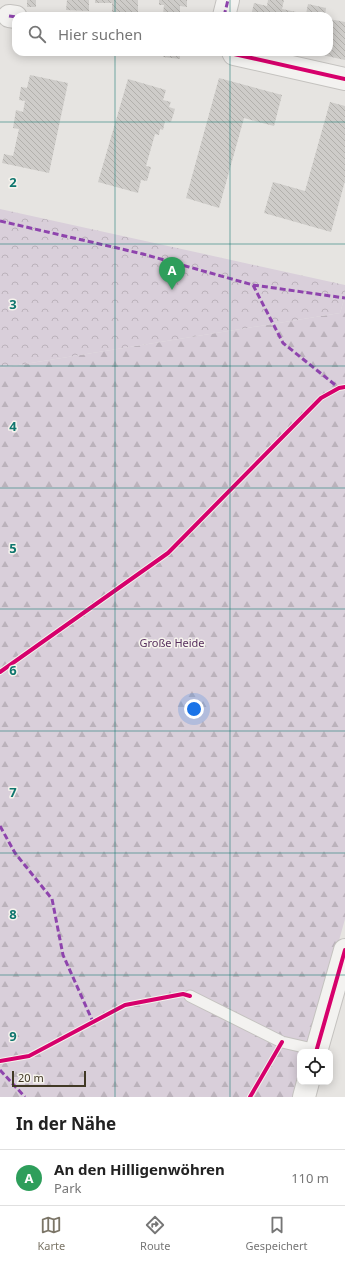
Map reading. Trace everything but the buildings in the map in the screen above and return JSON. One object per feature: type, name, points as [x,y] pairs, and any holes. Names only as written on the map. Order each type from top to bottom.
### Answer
[{"type":"street","points":[[225,12],[228,0]]},
{"type":"street","points":[[243,56],[345,79]]},
{"type":"street","points":[[318,1049],[345,950]]},
{"type":"street","points":[[304,1097],[307,1085]]},
{"type":"lane","points":[[190,996],[282,1042],[309,1049]]},
{"type":"green space","points":[[0,209],[345,285],[345,296],[340,313],[0,368]]},
{"type":"green space","name":"Große Heide","points":[[345,296],[345,919],[309,1049],[297,1049],[297,1085],[299,1085],[296,1097],[0,1097],[0,368],[340,313]]},
{"type":"marked path","points":[[225,12],[228,0]]},
{"type":"marked path","points":[[0,221],[143,254],[253,285],[345,298]]},
{"type":"marked path","points":[[253,285],[283,343],[339,388]]},
{"type":"marked path","points":[[0,826],[15,853],[52,899],[63,955],[93,1022]]},
{"type":"marked path","points":[[0,1070],[25,1097]]},
{"type":"cycle path","points":[[243,56],[345,79]]},
{"type":"cycle path","points":[[0,672],[168,553],[321,398],[339,388],[345,387]]},
{"type":"cycle path","points":[[317,1049],[345,950]]},
{"type":"cycle path","points":[[0,1061],[29,1056],[125,1005],[183,994],[190,996]]},
{"type":"cycle path","points":[[250,1097],[282,1042]]},
{"type":"place","name":"An den Hilligenwöhren","points":[[172,290]]}]
